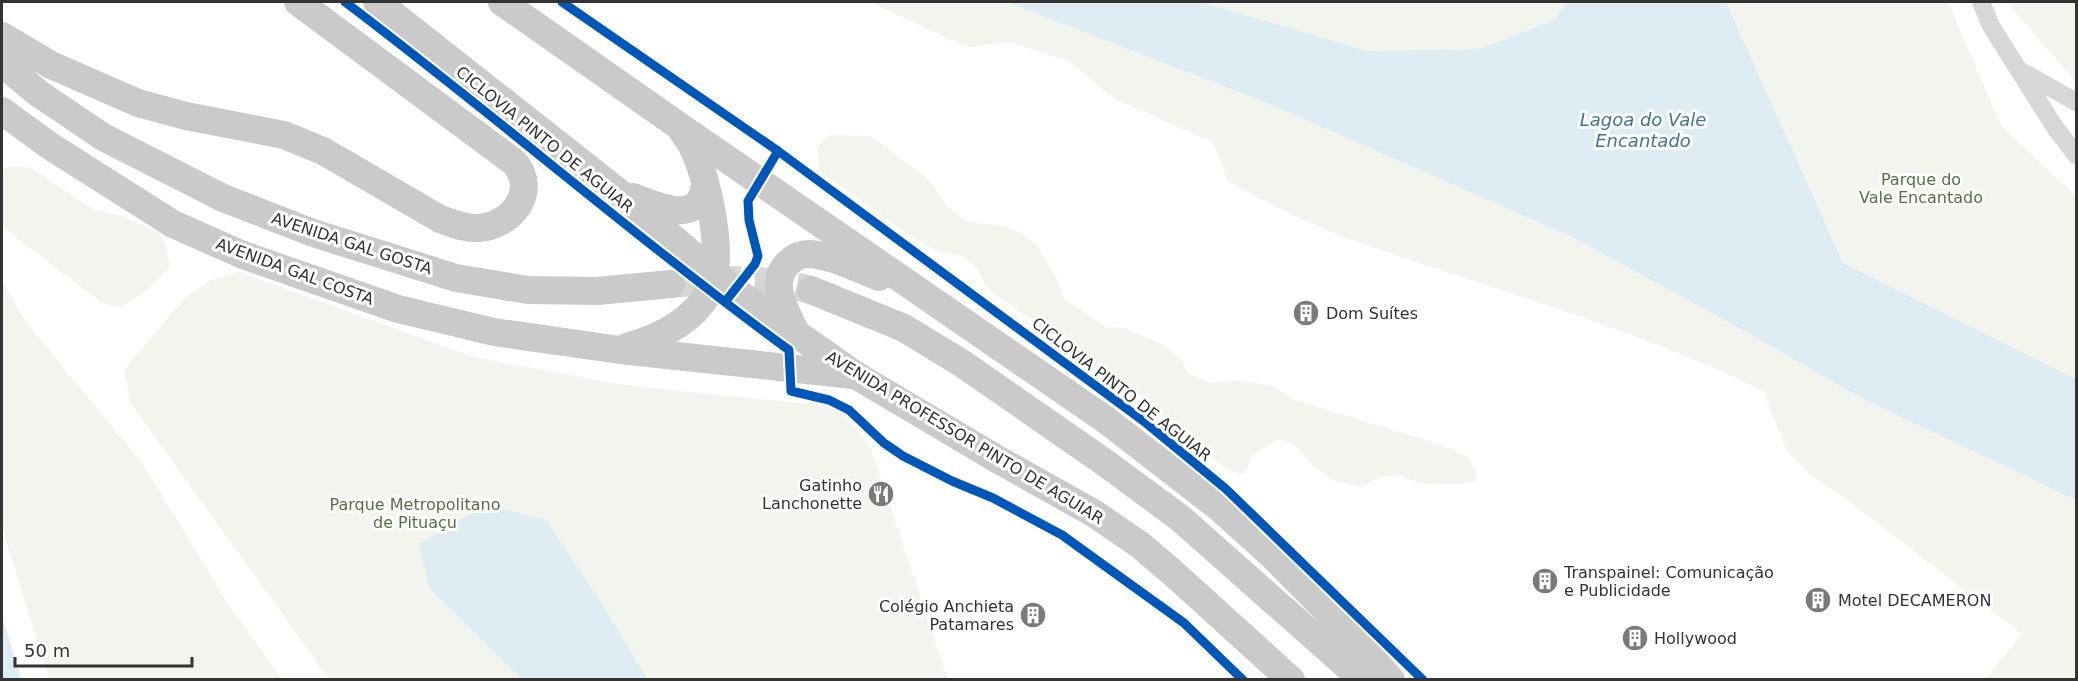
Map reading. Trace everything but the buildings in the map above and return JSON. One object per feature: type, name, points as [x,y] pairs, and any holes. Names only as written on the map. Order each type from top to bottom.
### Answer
[{"type":"main road","points":[[2,36],[51,65],[138,103],[186,116],[284,135],[323,151],[440,219],[476,228],[506,220],[516,210],[521,200],[523,178],[514,163],[298,2]]},
{"type":"main road","name":"AVENIDA PROFESSOR PINTO DE AGUIAR","points":[[377,2],[617,191],[714,274],[797,334],[857,376],[1095,514],[1140,545],[1291,680]]},
{"type":"main road","points":[[502,2],[1106,420],[1221,509],[1273,556],[1355,639],[1391,680]]},
{"type":"main road","name":"AVENIDA GAL GOSTA","points":[[2,63],[38,93],[103,137],[223,198],[313,234],[456,278],[528,290],[597,291],[671,284]]},
{"type":"main road","name":"AVENIDA GAL COSTA","points":[[2,111],[50,146],[173,224],[243,255],[398,309],[494,332],[620,350],[857,376]]},
{"type":"main road","points":[[620,350],[651,340],[681,323],[710,290],[714,274],[714,223],[705,185],[692,147],[679,126]]},
{"type":"main road","points":[[617,191],[660,208],[686,210],[697,206],[704,198],[705,185]]},
{"type":"main road","points":[[797,334],[782,302],[779,284],[785,266],[794,258],[805,254],[834,259],[920,292]]},
{"type":"main road","points":[[811,290],[904,328],[963,364],[1104,462],[1180,518],[1363,680]]},
{"type":"street","points":[[1981,2],[1991,26],[2054,126],[2076,155]]},
{"type":"street","points":[[2020,70],[2076,102]]},
{"type":"green space","points":[[870,2],[1006,2],[1267,103],[1572,237],[1759,339],[1863,399],[2076,500],[2076,679],[1986,679],[2022,634],[1810,474],[1787,451],[1763,391],[1712,367],[1607,326],[1392,254],[1311,224],[1228,182],[1213,142],[1115,99],[1069,61],[1009,42],[967,47]]},
{"type":"green space","points":[[1201,2],[1566,2],[1557,19],[1480,49],[1367,51]]},
{"type":"green space","name":"Parque do Vale Encantado","points":[[1726,2],[1948,2],[2001,126],[2076,196],[2076,379],[1843,263]]},
{"type":"green space","points":[[2009,2],[2076,2],[2076,82],[2011,7]]},
{"type":"green space","points":[[830,135],[871,136],[924,176],[946,205],[966,221],[1004,227],[1022,233],[1038,247],[1058,281],[1063,298],[1106,327],[1125,328],[1163,345],[1183,360],[1187,373],[1211,383],[1238,380],[1271,386],[1295,400],[1439,444],[1467,456],[1477,471],[1474,482],[1442,485],[1419,483],[1399,475],[1382,477],[1360,487],[1332,480],[1310,463],[1296,446],[1278,439],[1252,456],[1244,474],[1230,471],[1192,443],[1129,385],[1104,374],[1050,330],[1018,311],[985,286],[977,268],[961,256],[935,250],[902,230],[820,171],[817,147]]},
{"type":"green space","points":[[13,166],[31,168],[94,210],[124,217],[158,232],[166,245],[170,267],[148,289],[122,307],[104,304],[2,227],[2,170]]},
{"type":"green space","name":"Parque Metropolitano de Pituaçu","points":[[239,272],[473,357],[623,385],[837,407],[871,448],[948,679],[329,679],[130,402],[124,370],[184,299],[211,280]]},
{"type":"green space","points":[[2,281],[25,321],[142,463],[230,607],[282,679],[49,679],[2,528]]},
{"type":"water","name":"Lagoa do Vale Encantado","points":[[1006,2],[1201,2],[1367,51],[1480,49],[1556,19],[1566,2],[1726,2],[1843,263],[2076,379],[2076,500],[1863,399],[1759,339],[1572,237],[1267,103]]},
{"type":"water","points":[[486,505],[546,520],[602,604],[647,679],[522,679],[430,589],[419,544]]},
{"type":"water","points":[[2,616],[21,679],[2,679]]},
{"type":"tunnel","points":[[671,284],[741,280],[776,283],[811,290]]},
{"type":"cycle path","name":"CICLOVIA PINTO DE AGUIAR","points":[[345,2],[677,265],[789,350],[791,391],[829,400],[849,410],[884,443],[903,456],[952,481],[993,498],[1062,535],[1184,623],[1243,680]]},
{"type":"cycle path","name":"CICLOVIA PINTO DE AGUIAR","points":[[562,2],[778,151],[1146,423],[1226,489],[1423,680]]},
{"type":"cycle path","points":[[725,302],[755,264],[758,256],[749,220],[748,201],[778,151]]},
{"type":"place","name":"Dom Suítes","points":[[1306,313]]},
{"type":"place","name":"Gatinho Lanchonette","points":[[881,494]]},
{"type":"place","name":"Transpainel: Comunicação e Publicidade","points":[[1545,581]]},
{"type":"place","name":"Motel DECAMERON","points":[[1818,600]]},
{"type":"place","name":"Colégio Anchieta Patamares","points":[[1033,615]]},
{"type":"place","name":"Hollywood","points":[[1635,638]]}]
